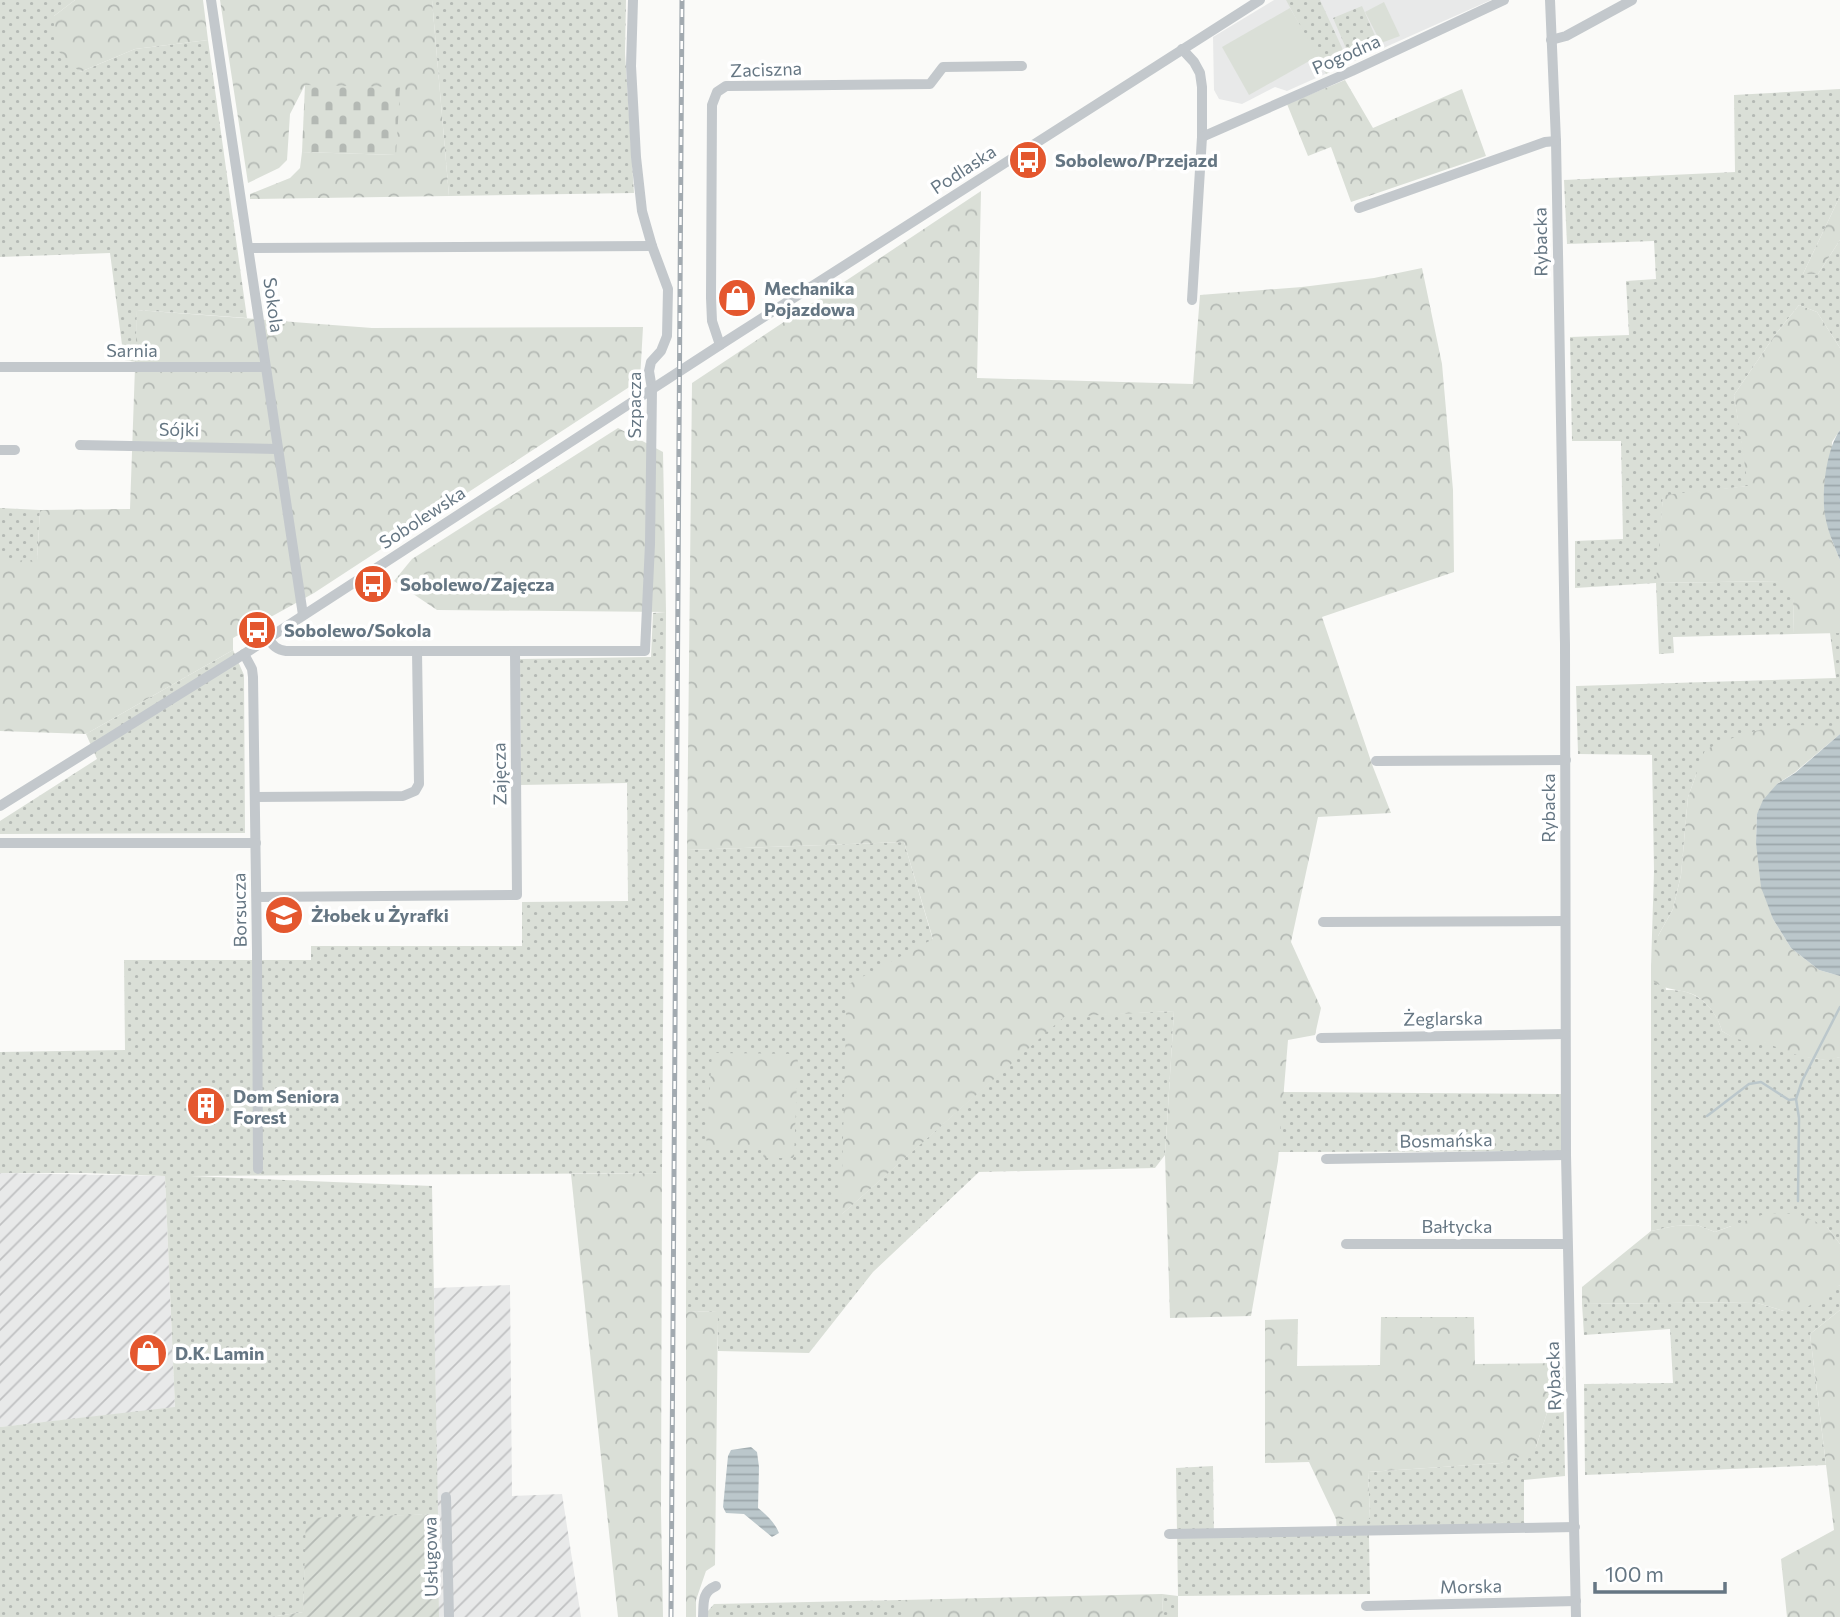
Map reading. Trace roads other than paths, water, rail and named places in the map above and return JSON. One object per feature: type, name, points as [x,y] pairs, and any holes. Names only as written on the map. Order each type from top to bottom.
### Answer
[{"type":"street","name":"Sokola","points":[[211,0],[303,615]]},
{"type":"street","name":"Szpacza","points":[[515,652],[645,651],[650,544],[652,389],[649,370],[667,335],[668,289],[642,211],[631,66],[634,0]]},
{"type":"street","name":"Podlaska","points":[[720,345],[1260,0]]},
{"type":"street","name":"Pogodna","points":[[1202,137],[1504,0]]},
{"type":"street","name":"Rybacka","points":[[1550,0],[1556,141],[1565,631],[1566,1155],[1576,1617]]},
{"type":"street","points":[[1551,40],[1566,36],[1632,0]]},
{"type":"street","points":[[1182,49],[1200,73],[1202,87],[1202,137],[1192,300]]},
{"type":"street","name":"Zaciszna","points":[[720,345],[712,321],[711,301],[712,105],[717,92],[726,86],[930,84],[943,67],[1022,66]]},
{"type":"street","points":[[1359,208],[1545,142],[1556,141]]},
{"type":"street","points":[[249,248],[652,246]]},
{"type":"street","name":"Sobolewska","points":[[0,806],[244,654],[720,345]]},
{"type":"street","name":"Sarnia","points":[[0,368],[265,367]]},
{"type":"street","name":"Sójki","points":[[80,445],[277,449]]},
{"type":"street","points":[[0,450],[16,450]]},
{"type":"street","points":[[268,638],[280,651],[515,652]]},
{"type":"street","points":[[255,797],[403,796],[415,791],[419,784],[417,651]]},
{"type":"street","name":"Zajęcza","points":[[257,897],[517,895],[515,652]]},
{"type":"street","name":"Borsucza","points":[[244,654],[253,677],[258,1169]]},
{"type":"street","points":[[1376,761],[1566,760]]},
{"type":"street","points":[[0,843],[256,843]]},
{"type":"street","points":[[1323,922],[1565,921]]},
{"type":"street","name":"Żeglarska","points":[[1321,1038],[1565,1034]]},
{"type":"street","name":"Bosmańska","points":[[1326,1159],[1566,1155]]},
{"type":"street","name":"Bałtycka","points":[[1346,1244],[1567,1244]]},
{"type":"street","name":"Usługowa","points":[[446,1497],[449,1617]]},
{"type":"street","points":[[1169,1534],[1575,1527]]},
{"type":"street","points":[[704,1617],[705,1594],[716,1586]]},
{"type":"street","name":"Morska","points":[[1366,1606],[1576,1601]]},
{"type":"waterway","points":[[1798,1201],[1799,1118],[1796,1099],[1802,1081],[1840,1007]]},
{"type":"waterway","points":[[1707,1116],[1749,1084],[1761,1082],[1789,1100],[1796,1099]]},
{"type":"railway","points":[[671,1617],[682,0]]},
{"type":"place","name":"Sobolewo/Przejazd","points":[[1028,160]]},
{"type":"place","name":"Mechanika Pojazdowa","points":[[737,298]]},
{"type":"place","name":"Sobolewo/Zajęcza","points":[[373,584]]},
{"type":"place","name":"Sobolewo/Sokola","points":[[257,630]]},
{"type":"place","name":"Żłobek u Żyrafki","points":[[284,915]]},
{"type":"place","name":"Dom Seniora Forest","points":[[206,1106]]},
{"type":"place","name":"D.K. Lamin","points":[[148,1353]]}]
